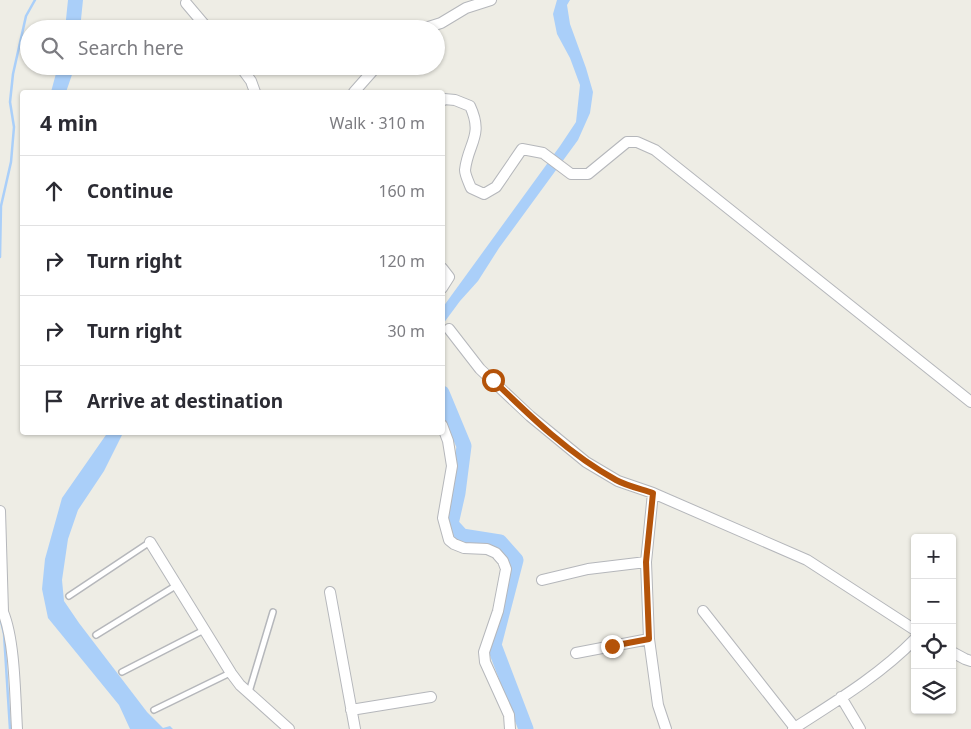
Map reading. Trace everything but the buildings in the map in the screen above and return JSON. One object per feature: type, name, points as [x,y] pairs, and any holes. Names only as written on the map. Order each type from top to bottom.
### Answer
[{"type":"street","points":[[445,21],[466,8],[491,0]]},
{"type":"street","points":[[186,3],[200,20]]},
{"type":"street","points":[[247,75],[254,90]]},
{"type":"street","points":[[356,90],[369,75]]},
{"type":"street","points":[[445,100],[455,100],[470,106],[476,119],[476,133],[465,172],[471,188],[484,194],[496,187],[522,149],[542,153],[571,174],[588,174],[627,142],[637,142],[655,150],[971,402]]},
{"type":"street","points":[[445,272],[449,277],[445,283]]},
{"type":"street","points":[[449,329],[480,369],[530,416],[579,456],[618,481],[653,493],[807,560],[911,627]]},
{"type":"street","points":[[445,432],[452,466],[443,518],[449,540],[464,548],[487,549],[496,553],[503,561],[506,569],[498,611],[484,652],[485,662],[509,715],[510,729]]},
{"type":"street","points":[[653,493],[646,562],[649,639],[658,705],[666,729]]},
{"type":"street","points":[[0,511],[3,612],[7,622],[11,650],[17,729]]},
{"type":"street","points":[[150,542],[240,685],[289,729]]},
{"type":"street","points":[[542,580],[588,569],[646,562]]},
{"type":"street","points":[[330,592],[355,729]]},
{"type":"street","points":[[703,611],[794,729],[841,698],[900,654],[911,642]]},
{"type":"street","points":[[576,653],[649,639]]},
{"type":"street","points":[[956,654],[971,661]]},
{"type":"street","points":[[351,710],[431,697]]},
{"type":"street","points":[[841,698],[860,729]]},
{"type":"lane","points":[[69,596],[150,542]]},
{"type":"lane","points":[[96,635],[177,584]]},
{"type":"lane","points":[[249,692],[273,612]]},
{"type":"lane","points":[[122,672],[204,630]]},
{"type":"lane","points":[[154,710],[231,672]]},
{"type":"water","points":[[68,0],[83,0],[81,20],[66,20]]},
{"type":"water","points":[[557,0],[570,0],[567,5],[570,24],[593,92],[590,113],[578,140],[499,248],[478,281],[445,321],[445,304],[576,122],[580,85],[570,58],[557,34],[553,14]]},
{"type":"water","points":[[56,75],[72,75],[67,90],[52,90]]},
{"type":"water","points":[[106,435],[122,435],[104,471],[78,510],[68,539],[62,580],[64,601],[147,712],[163,728],[170,726],[173,729],[130,729],[119,705],[48,618],[42,589],[45,559],[62,498]]},
{"type":"waterway","points":[[25,20],[35,0]]},
{"type":"waterway","points":[[0,257],[1,206],[11,162],[14,127],[10,102],[13,74],[20,43]]},
{"type":"waterway","points":[[445,400],[464,446],[458,493],[451,524],[462,536],[500,542],[516,560],[494,645],[526,729]]},
{"type":"waterway","points":[[1,621],[4,634],[10,729]]},
{"type":"route","points":[[493,380],[530,416],[586,462],[618,481],[653,493],[646,562],[649,639],[612,646]]}]
